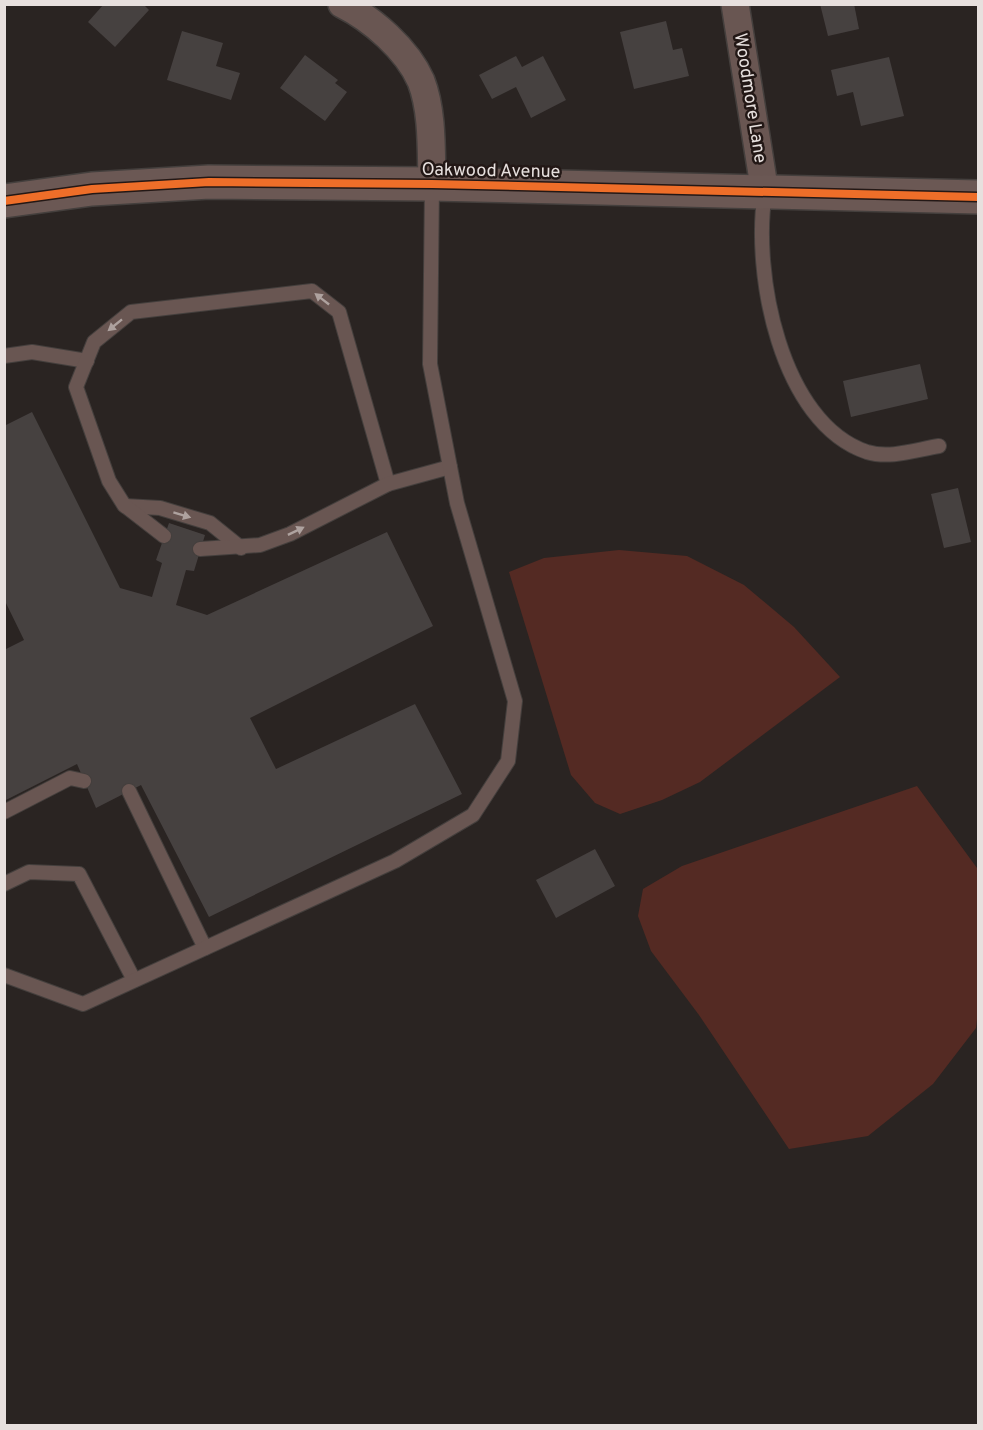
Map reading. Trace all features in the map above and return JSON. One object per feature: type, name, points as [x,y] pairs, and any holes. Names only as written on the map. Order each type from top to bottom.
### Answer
[{"type":"street","points":[[342,4],[362,14],[393,42],[421,81],[431,130],[432,184]]},
{"type":"street","name":"Woodmore Lane","points":[[735,4],[765,193]]},
{"type":"street","name":"Oakwood Avenue","points":[[4,201],[92,189],[209,182],[432,184],[978,197]]},
{"type":"lane","points":[[4,975],[82,1004],[395,861],[473,815],[508,761],[515,701],[457,503],[430,364],[432,184]]},
{"type":"lane","points":[[765,193],[760,222],[769,309],[800,392],[823,424],[846,443],[867,452],[886,456],[939,446]]},
{"type":"lane","points":[[164,536],[124,506],[109,481],[76,387],[94,342],[131,312],[312,291],[339,312],[388,484]]},
{"type":"lane","points":[[4,356],[32,352],[87,361]]},
{"type":"lane","points":[[200,549],[260,545],[290,534],[388,484],[450,467]]},
{"type":"lane","points":[[124,506],[160,508],[210,523],[240,548]]},
{"type":"lane","points":[[4,812],[70,778],[84,781]]},
{"type":"lane","points":[[129,791],[205,948]]},
{"type":"lane","points":[[4,884],[29,872],[79,874],[134,980]]},
{"type":"shaded area","points":[[619,550],[687,556],[744,585],[794,627],[840,677],[700,782],[662,800],[620,814],[595,803],[571,775],[509,572],[544,558]]},
{"type":"shaded area","points":[[917,786],[977,868],[978,1011],[976,1028],[933,1084],[868,1136],[789,1149],[699,1015],[651,951],[638,916],[643,889],[682,866]]},
{"type":"building","points":[[104,4],[143,4],[149,10],[115,47],[88,22]]},
{"type":"building","points":[[820,4],[854,4],[859,29],[828,36]]},
{"type":"building","points":[[666,21],[673,50],[682,48],[689,76],[634,89],[620,32]]},
{"type":"building","points":[[182,31],[223,43],[216,66],[240,73],[231,100],[167,80]]},
{"type":"building","points":[[305,55],[338,80],[335,83],[347,92],[325,121],[280,88]]},
{"type":"building","points":[[516,56],[522,67],[543,56],[566,100],[531,118],[516,87],[492,99],[479,75]]},
{"type":"building","points":[[889,57],[904,116],[861,126],[853,92],[837,96],[831,70]]},
{"type":"building","points":[[920,364],[928,399],[851,417],[843,381]]},
{"type":"building","points":[[32,412],[120,588],[152,597],[162,563],[156,560],[169,523],[205,535],[194,571],[186,570],[176,605],[207,615],[387,532],[433,626],[250,718],[276,769],[415,704],[462,794],[209,917],[141,785],[96,808],[77,764],[4,801],[4,650],[24,640],[4,599],[4,426]]},
{"type":"building","points":[[958,488],[971,542],[944,548],[931,494]]},
{"type":"building","points":[[595,849],[615,886],[556,918],[536,880]]},
{"type":"cycle path","points":[[4,201],[92,189],[209,182],[432,184],[978,197]]}]
